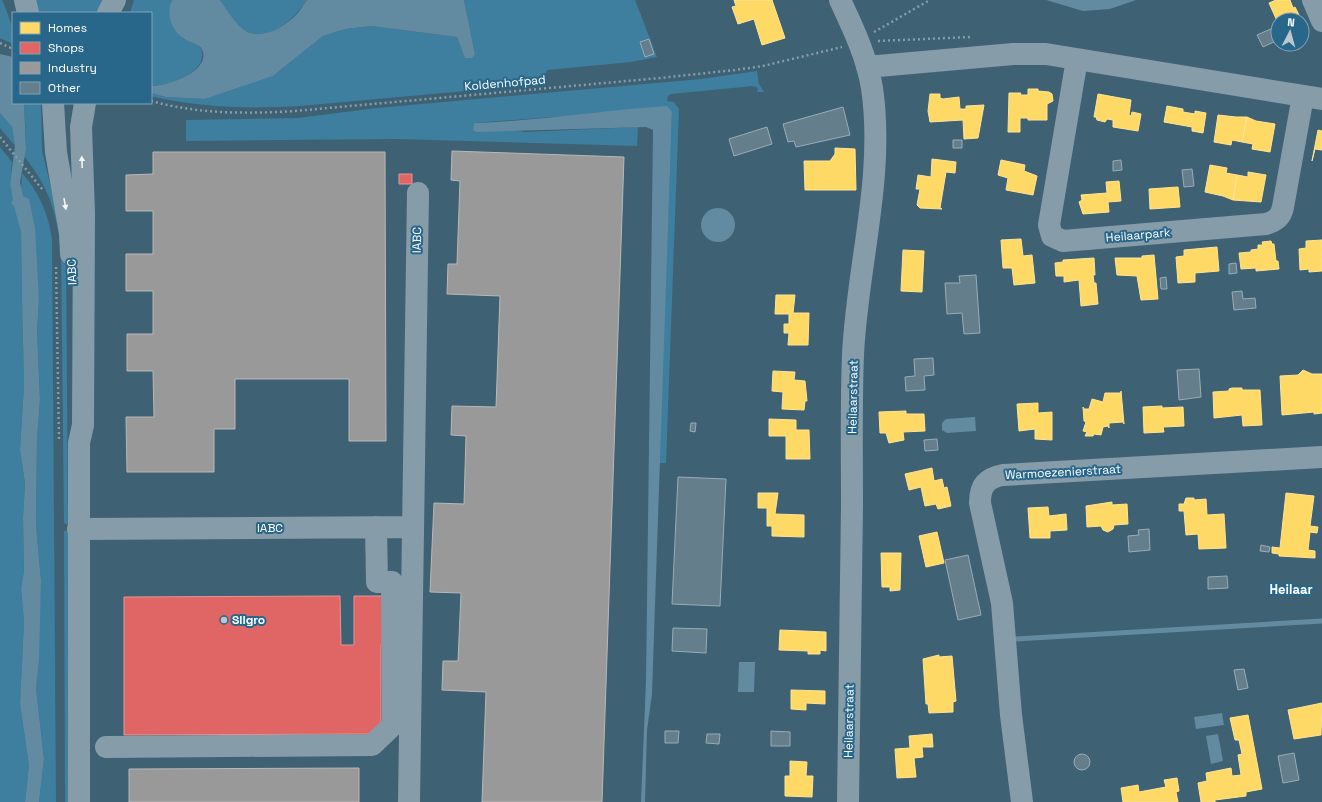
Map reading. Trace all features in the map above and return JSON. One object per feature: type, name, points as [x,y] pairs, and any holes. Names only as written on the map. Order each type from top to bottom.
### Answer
[{"type":"street","points":[[12,0],[15,12]]},
{"type":"street","points":[[25,0],[28,12]]},
{"type":"street","points":[[109,12],[115,0]]},
{"type":"street","points":[[122,12],[126,0]]},
{"type":"street","name":"Heilaarstraat","points":[[840,0],[859,43],[867,67],[875,114],[875,161],[853,355],[848,802]]},
{"type":"street","points":[[1313,0],[1322,21]]},
{"type":"street","name":"Heilaarpark","points":[[867,67],[1013,54],[1046,54],[1077,59],[1313,98],[1284,207],[1280,216],[1274,222],[1234,227],[1060,240],[1052,236],[1049,225],[1077,59]]},
{"type":"street","name":"IABC","points":[[53,104],[56,152],[70,233],[74,326],[75,427],[79,443]]},
{"type":"street","name":"IABC","points":[[76,104],[76,115],[81,127]]},
{"type":"street","name":"IABC","points":[[80,802],[78,529],[79,443],[83,425],[84,214],[81,127],[85,104]]},
{"type":"street","name":"IABC","points":[[409,802],[418,193]]},
{"type":"street","name":"Warmoezenierstraat","points":[[1022,802],[1011,715],[1002,603],[980,503],[980,494],[984,483],[995,477],[1003,475],[1322,458]]},
{"type":"street","points":[[106,747],[372,745],[392,725],[392,582],[377,582],[376,527]]},
{"type":"street","name":"IABC","points":[[78,529],[413,527]]},
{"type":"path","points":[[859,43],[875,31],[930,0]]},
{"type":"path","points":[[0,43],[12,49]]},
{"type":"path","name":"Koldenhofpad","points":[[152,101],[187,109],[256,113],[368,105],[735,70],[792,60],[859,43]]},
{"type":"path","points":[[0,137],[33,177]]},
{"type":"shaded area","points":[[0,0],[2,0],[12,26],[12,44],[0,38]]},
{"type":"shaded area","points":[[30,0],[108,0],[101,12],[33,12]]},
{"type":"shaded area","points":[[134,0],[172,0],[171,2],[183,39],[193,42],[201,49],[202,56],[196,69],[190,74],[174,82],[152,86],[152,12],[130,12]]},
{"type":"shaded area","points":[[172,0],[220,0],[242,29],[259,34],[273,31],[286,24],[307,0],[464,0],[475,54],[472,58],[465,58],[457,37],[371,26],[345,29],[323,36],[273,76],[205,99],[166,97],[152,93],[152,86],[166,84],[184,77],[193,72],[203,59],[203,52],[200,47],[186,40],[175,31],[170,16],[170,5]]},
{"type":"shaded area","points":[[220,0],[307,0],[296,14],[281,27],[264,34],[255,34],[242,29]]},
{"type":"shaded area","points":[[464,0],[635,0],[657,57],[631,62],[547,70],[542,84],[300,106],[225,107],[188,103],[152,96],[152,93],[166,97],[205,99],[273,76],[323,36],[345,29],[371,26],[457,37],[465,57],[475,54]]},
{"type":"shaded area","points":[[1046,0],[1136,0],[1110,9],[1083,11]]},
{"type":"shaded area","points":[[0,54],[12,57],[12,104],[24,104],[26,149],[20,182],[23,196],[29,199],[35,228],[39,299],[37,331],[40,399],[37,440],[36,526],[41,580],[39,659],[36,688],[44,759],[39,802],[25,802],[29,766],[20,704],[24,621],[21,589],[24,571],[23,518],[25,483],[20,450],[24,385],[21,232],[14,206],[11,203],[13,199],[10,184],[15,146],[12,127],[0,113]]},
{"type":"shaded area","points":[[757,71],[759,84],[764,92],[757,92],[758,88],[753,86],[671,94],[668,96],[667,101],[674,102],[679,109],[666,463],[659,463],[672,112],[604,113],[474,123],[525,132],[638,127],[637,146],[397,139],[186,141],[186,120],[298,118],[377,108],[701,79]]},
{"type":"shaded area","points":[[24,104],[41,104],[42,150],[66,251],[68,525],[64,523],[61,250],[57,223],[50,200],[40,179],[24,156],[26,141]]},
{"type":"shaded area","points":[[667,106],[672,112],[652,694],[647,730],[645,802],[641,802],[646,681],[653,130],[646,127],[476,132],[473,130],[474,123],[523,120]]},
{"type":"shaded area","points":[[0,113],[12,127],[15,146],[0,128]]},
{"type":"shaded area","points":[[0,147],[12,162],[10,184],[21,232],[24,385],[20,450],[25,483],[23,518],[24,571],[21,590],[24,621],[20,704],[29,766],[25,802],[0,802]]},
{"type":"shaded area","points":[[22,173],[28,180],[42,204],[51,231],[52,240],[56,802],[39,802],[44,759],[36,688],[41,580],[36,526],[37,440],[40,399],[37,331],[39,299],[36,267],[21,192]]},
{"type":"shaded area","points":[[718,208],[730,213],[735,225],[730,237],[718,242],[706,237],[701,225],[706,213]]},
{"type":"shaded area","points":[[975,417],[976,431],[947,433],[942,430],[942,423],[946,419]]},
{"type":"shaded area","points":[[68,530],[71,802],[65,802],[64,531]]},
{"type":"shaded area","points":[[739,662],[755,662],[754,692],[738,692]]},
{"type":"shaded area","points":[[1222,713],[1224,725],[1196,729],[1194,717]]},
{"type":"shaded area","points":[[1218,734],[1223,761],[1211,764],[1206,736]]},
{"type":"building: Homes","points":[[734,0],[772,0],[785,38],[762,45],[754,19],[738,24],[732,7],[736,6]]},
{"type":"building: Homes","points":[[1276,0],[1290,0],[1293,8],[1295,7],[1298,12],[1273,12],[1269,3]]},
{"type":"building: Homes","points":[[1028,89],[1038,89],[1038,91],[1049,92],[1052,94],[1053,101],[1047,104],[1047,120],[1028,120],[1028,118],[1020,118],[1020,132],[1008,132],[1009,93],[1021,93],[1020,95],[1028,95]]},
{"type":"building: Homes","points":[[930,94],[940,94],[940,98],[943,99],[959,97],[960,109],[966,109],[966,106],[984,105],[978,138],[964,139],[963,120],[930,122],[928,111]]},
{"type":"building: Homes","points":[[1098,94],[1131,100],[1129,115],[1131,116],[1132,112],[1141,114],[1138,131],[1113,127],[1113,120],[1107,119],[1105,122],[1097,120],[1096,117],[1094,117]]},
{"type":"building: Homes","points":[[1167,106],[1183,109],[1183,112],[1195,114],[1195,111],[1206,113],[1203,133],[1192,131],[1192,127],[1164,122]]},
{"type":"building: Homes","points":[[1218,115],[1247,117],[1242,142],[1232,140],[1231,145],[1214,142]]},
{"type":"building: Homes","points":[[1247,117],[1256,121],[1275,124],[1270,152],[1252,149],[1253,144],[1242,142]]},
{"type":"building: Homes","points":[[1318,130],[1322,131],[1322,150],[1315,149],[1312,161]]},
{"type":"building: Homes","points":[[835,148],[855,149],[856,190],[805,190],[804,161],[830,161],[835,154]]},
{"type":"building: Homes","points":[[932,159],[956,162],[955,173],[946,172],[940,208],[942,209],[920,208],[917,205],[920,189],[916,189],[918,175],[931,177]]},
{"type":"building: Homes","points":[[1001,160],[1025,165],[1024,171],[1037,176],[1033,195],[1006,190],[1008,178],[998,175]]},
{"type":"building: Homes","points":[[1210,165],[1227,168],[1226,173],[1237,175],[1233,200],[1205,192]]},
{"type":"building: Homes","points":[[1248,172],[1266,175],[1261,202],[1233,200],[1237,175],[1248,177]]},
{"type":"building: Homes","points":[[1119,181],[1121,201],[1108,202],[1109,212],[1083,214],[1079,202],[1082,200],[1081,195],[1107,193],[1106,182]]},
{"type":"building: Homes","points":[[1178,187],[1180,207],[1150,209],[1149,189]]},
{"type":"building: Homes","points":[[1021,239],[1023,256],[1032,255],[1035,283],[1014,285],[1012,268],[1003,268],[1001,240]]},
{"type":"building: Homes","points":[[1322,240],[1322,271],[1309,272],[1309,269],[1300,270],[1299,249],[1306,248],[1306,241]]},
{"type":"building: Homes","points":[[1271,241],[1272,244],[1274,244],[1276,261],[1278,261],[1279,269],[1256,271],[1256,268],[1241,269],[1239,253],[1251,252],[1251,250],[1258,249],[1258,245],[1263,245],[1262,242]]},
{"type":"building: Homes","points":[[1217,247],[1219,271],[1195,273],[1195,282],[1178,283],[1176,257],[1184,256],[1184,250]]},
{"type":"building: Homes","points":[[903,250],[924,251],[922,292],[901,291]]},
{"type":"building: Homes","points":[[1154,255],[1158,299],[1141,300],[1137,276],[1117,275],[1115,258],[1142,258],[1142,256]]},
{"type":"building: Homes","points":[[1094,258],[1095,275],[1093,275],[1094,283],[1096,283],[1098,304],[1081,306],[1079,280],[1064,282],[1064,276],[1056,276],[1055,263],[1063,262],[1063,260]]},
{"type":"building: Homes","points":[[776,295],[795,295],[793,313],[809,313],[808,345],[788,345],[789,333],[784,333],[784,324],[789,324],[789,314],[775,314]]},
{"type":"building: Homes","points":[[1303,370],[1312,374],[1322,374],[1322,413],[1314,414],[1314,412],[1282,415],[1280,376],[1298,375]]},
{"type":"building: Homes","points":[[773,371],[795,372],[794,380],[805,381],[807,401],[805,401],[804,410],[782,409],[783,392],[772,391]]},
{"type":"building: Homes","points":[[1242,388],[1242,390],[1260,390],[1262,425],[1243,426],[1242,415],[1214,418],[1213,392],[1229,391],[1229,389]]},
{"type":"building: Homes","points":[[1121,391],[1124,424],[1123,422],[1109,423],[1109,428],[1108,426],[1103,427],[1101,435],[1094,434],[1093,436],[1085,436],[1087,432],[1083,431],[1086,422],[1084,421],[1083,407],[1084,409],[1089,409],[1092,399],[1103,402],[1105,393],[1121,393]]},
{"type":"building: Homes","points":[[1038,403],[1038,413],[1052,412],[1052,440],[1035,439],[1035,429],[1019,431],[1017,404]]},
{"type":"building: Homes","points":[[1162,406],[1162,408],[1183,407],[1184,426],[1163,427],[1164,432],[1144,433],[1143,407]]},
{"type":"building: Homes","points":[[906,411],[906,414],[924,414],[925,431],[903,432],[904,440],[889,443],[886,433],[880,433],[879,412]]},
{"type":"building: Homes","points":[[769,419],[796,420],[796,430],[809,430],[810,459],[786,459],[786,436],[769,436]]},
{"type":"building: Homes","points":[[932,468],[934,481],[942,479],[944,488],[947,487],[951,506],[938,509],[936,504],[925,506],[921,487],[909,490],[905,474]]},
{"type":"building: Homes","points":[[758,493],[778,493],[775,514],[804,515],[804,537],[772,536],[772,526],[767,526],[767,508],[758,508]]},
{"type":"building: Homes","points":[[1286,493],[1314,496],[1310,526],[1318,527],[1317,533],[1310,532],[1308,550],[1315,551],[1315,558],[1279,556],[1279,554],[1272,553],[1272,547],[1280,548]]},
{"type":"building: Homes","points":[[1186,498],[1194,498],[1194,500],[1206,499],[1207,515],[1224,514],[1226,548],[1199,549],[1198,534],[1186,535],[1184,511],[1179,511],[1179,504],[1184,504]]},
{"type":"building: Homes","points":[[1112,502],[1112,505],[1127,504],[1128,524],[1114,525],[1113,529],[1108,532],[1103,530],[1101,526],[1087,527],[1086,506]]},
{"type":"building: Homes","points":[[1048,507],[1049,516],[1066,514],[1067,530],[1050,531],[1050,538],[1030,538],[1028,508]]},
{"type":"building: Homes","points":[[937,532],[944,563],[926,567],[919,536]]},
{"type":"building: Homes","points":[[881,553],[901,553],[900,590],[890,591],[890,587],[882,587]]},
{"type":"building: Homes","points":[[780,630],[826,632],[826,651],[820,650],[820,654],[808,654],[808,651],[779,650]]},
{"type":"building: Homes","points":[[939,655],[939,657],[952,656],[956,701],[953,702],[953,712],[929,713],[928,704],[926,704],[923,659]]},
{"type":"building: Homes","points":[[791,690],[825,691],[825,704],[806,703],[806,710],[791,709]]},
{"type":"building: Homes","points":[[1322,703],[1321,735],[1294,739],[1288,710]]},
{"type":"building: Homes","points":[[1248,715],[1262,789],[1246,792],[1246,796],[1215,800],[1215,802],[1201,802],[1198,783],[1207,781],[1206,773],[1231,768],[1232,776],[1241,775],[1238,755],[1242,754],[1239,740],[1235,740],[1230,718]]},
{"type":"building: Homes","points":[[932,734],[933,747],[922,747],[923,757],[914,758],[916,777],[897,778],[895,749],[910,748],[909,736]]},
{"type":"building: Homes","points":[[790,761],[807,762],[806,776],[813,776],[812,797],[785,796],[785,776],[790,776]]},
{"type":"building: Homes","points":[[1177,778],[1179,791],[1176,792],[1178,802],[1123,802],[1121,788],[1138,785],[1139,792],[1166,787],[1164,780]]},
{"type":"building: Shops","points":[[399,174],[412,174],[412,184],[399,184]]},
{"type":"building: Shops","points":[[340,596],[341,645],[354,645],[354,596],[385,596],[385,645],[381,645],[381,722],[369,734],[124,735],[124,597]]},
{"type":"building: Industry","points":[[452,151],[624,157],[602,802],[482,802],[486,692],[442,690],[443,661],[458,661],[461,593],[430,592],[434,503],[464,504],[466,436],[451,435],[452,406],[496,407],[500,296],[447,294],[448,264],[457,264],[460,181],[451,180]]},
{"type":"building: Industry","points":[[153,152],[385,152],[386,441],[349,441],[349,379],[235,379],[235,429],[214,429],[214,472],[127,472],[126,417],[154,417],[153,371],[127,371],[127,334],[153,334],[153,291],[126,291],[126,254],[153,254],[153,211],[126,211],[126,175],[153,174]]},
{"type":"building: Industry","points":[[359,768],[359,802],[129,802],[129,769]]},
{"type":"building: Other","points":[[1270,29],[1270,44],[1263,47],[1257,35]]},
{"type":"building: Other","points":[[649,39],[654,54],[645,57],[640,42]]},
{"type":"building: Other","points":[[843,107],[850,135],[796,147],[794,141],[788,142],[783,124]]},
{"type":"building: Other","points":[[767,127],[772,144],[734,156],[729,139]]},
{"type":"building: Other","points":[[953,140],[962,140],[962,148],[953,148]]},
{"type":"building: Other","points":[[1121,160],[1122,170],[1113,171],[1113,161]]},
{"type":"building: Other","points":[[1192,169],[1194,186],[1184,187],[1182,170]]},
{"type":"building: Other","points":[[1236,263],[1237,273],[1229,274],[1229,264]]},
{"type":"building: Other","points":[[976,275],[980,333],[964,334],[962,313],[947,314],[945,283],[960,283],[959,276]]},
{"type":"building: Other","points":[[1166,277],[1167,289],[1161,289],[1160,278]]},
{"type":"building: Other","points":[[1242,291],[1243,299],[1255,298],[1256,308],[1234,310],[1232,292]]},
{"type":"building: Other","points":[[933,358],[934,375],[924,376],[925,390],[906,391],[905,377],[915,376],[914,359]]},
{"type":"building: Other","points":[[1199,369],[1201,397],[1179,400],[1177,370]]},
{"type":"building: Other","points":[[691,423],[696,423],[695,432],[690,431]]},
{"type":"building: Other","points":[[937,439],[938,450],[925,451],[924,440]]},
{"type":"building: Other","points":[[678,477],[726,479],[720,606],[672,604]]},
{"type":"building: Other","points":[[1149,529],[1150,550],[1129,552],[1128,536],[1139,535],[1138,530]]},
{"type":"building: Other","points":[[1261,545],[1270,547],[1269,552],[1260,551]]},
{"type":"building: Other","points":[[968,555],[981,615],[958,620],[945,560]]},
{"type":"building: Other","points":[[1227,576],[1228,588],[1208,589],[1208,577]]},
{"type":"building: Other","points":[[673,628],[707,629],[706,653],[672,651]]},
{"type":"building: Other","points":[[1244,669],[1248,688],[1238,690],[1234,670]]},
{"type":"building: Other","points":[[665,731],[679,731],[678,743],[665,743]]},
{"type":"building: Other","points":[[771,731],[790,732],[790,746],[771,746]]},
{"type":"building: Other","points":[[707,734],[720,734],[719,744],[706,743]]},
{"type":"building: Other","points":[[1294,753],[1299,780],[1283,783],[1278,756]]},
{"type":"building: Other","points":[[1079,754],[1085,754],[1090,759],[1088,768],[1085,770],[1079,770],[1074,765],[1074,759]]},
{"type":"waterway","points":[[1015,639],[1322,621]]},
{"type":"place","name":"Sligro","points":[[224,620]]},
{"type":"district","name":"Heilaar","points":[[1291,589]]}]
